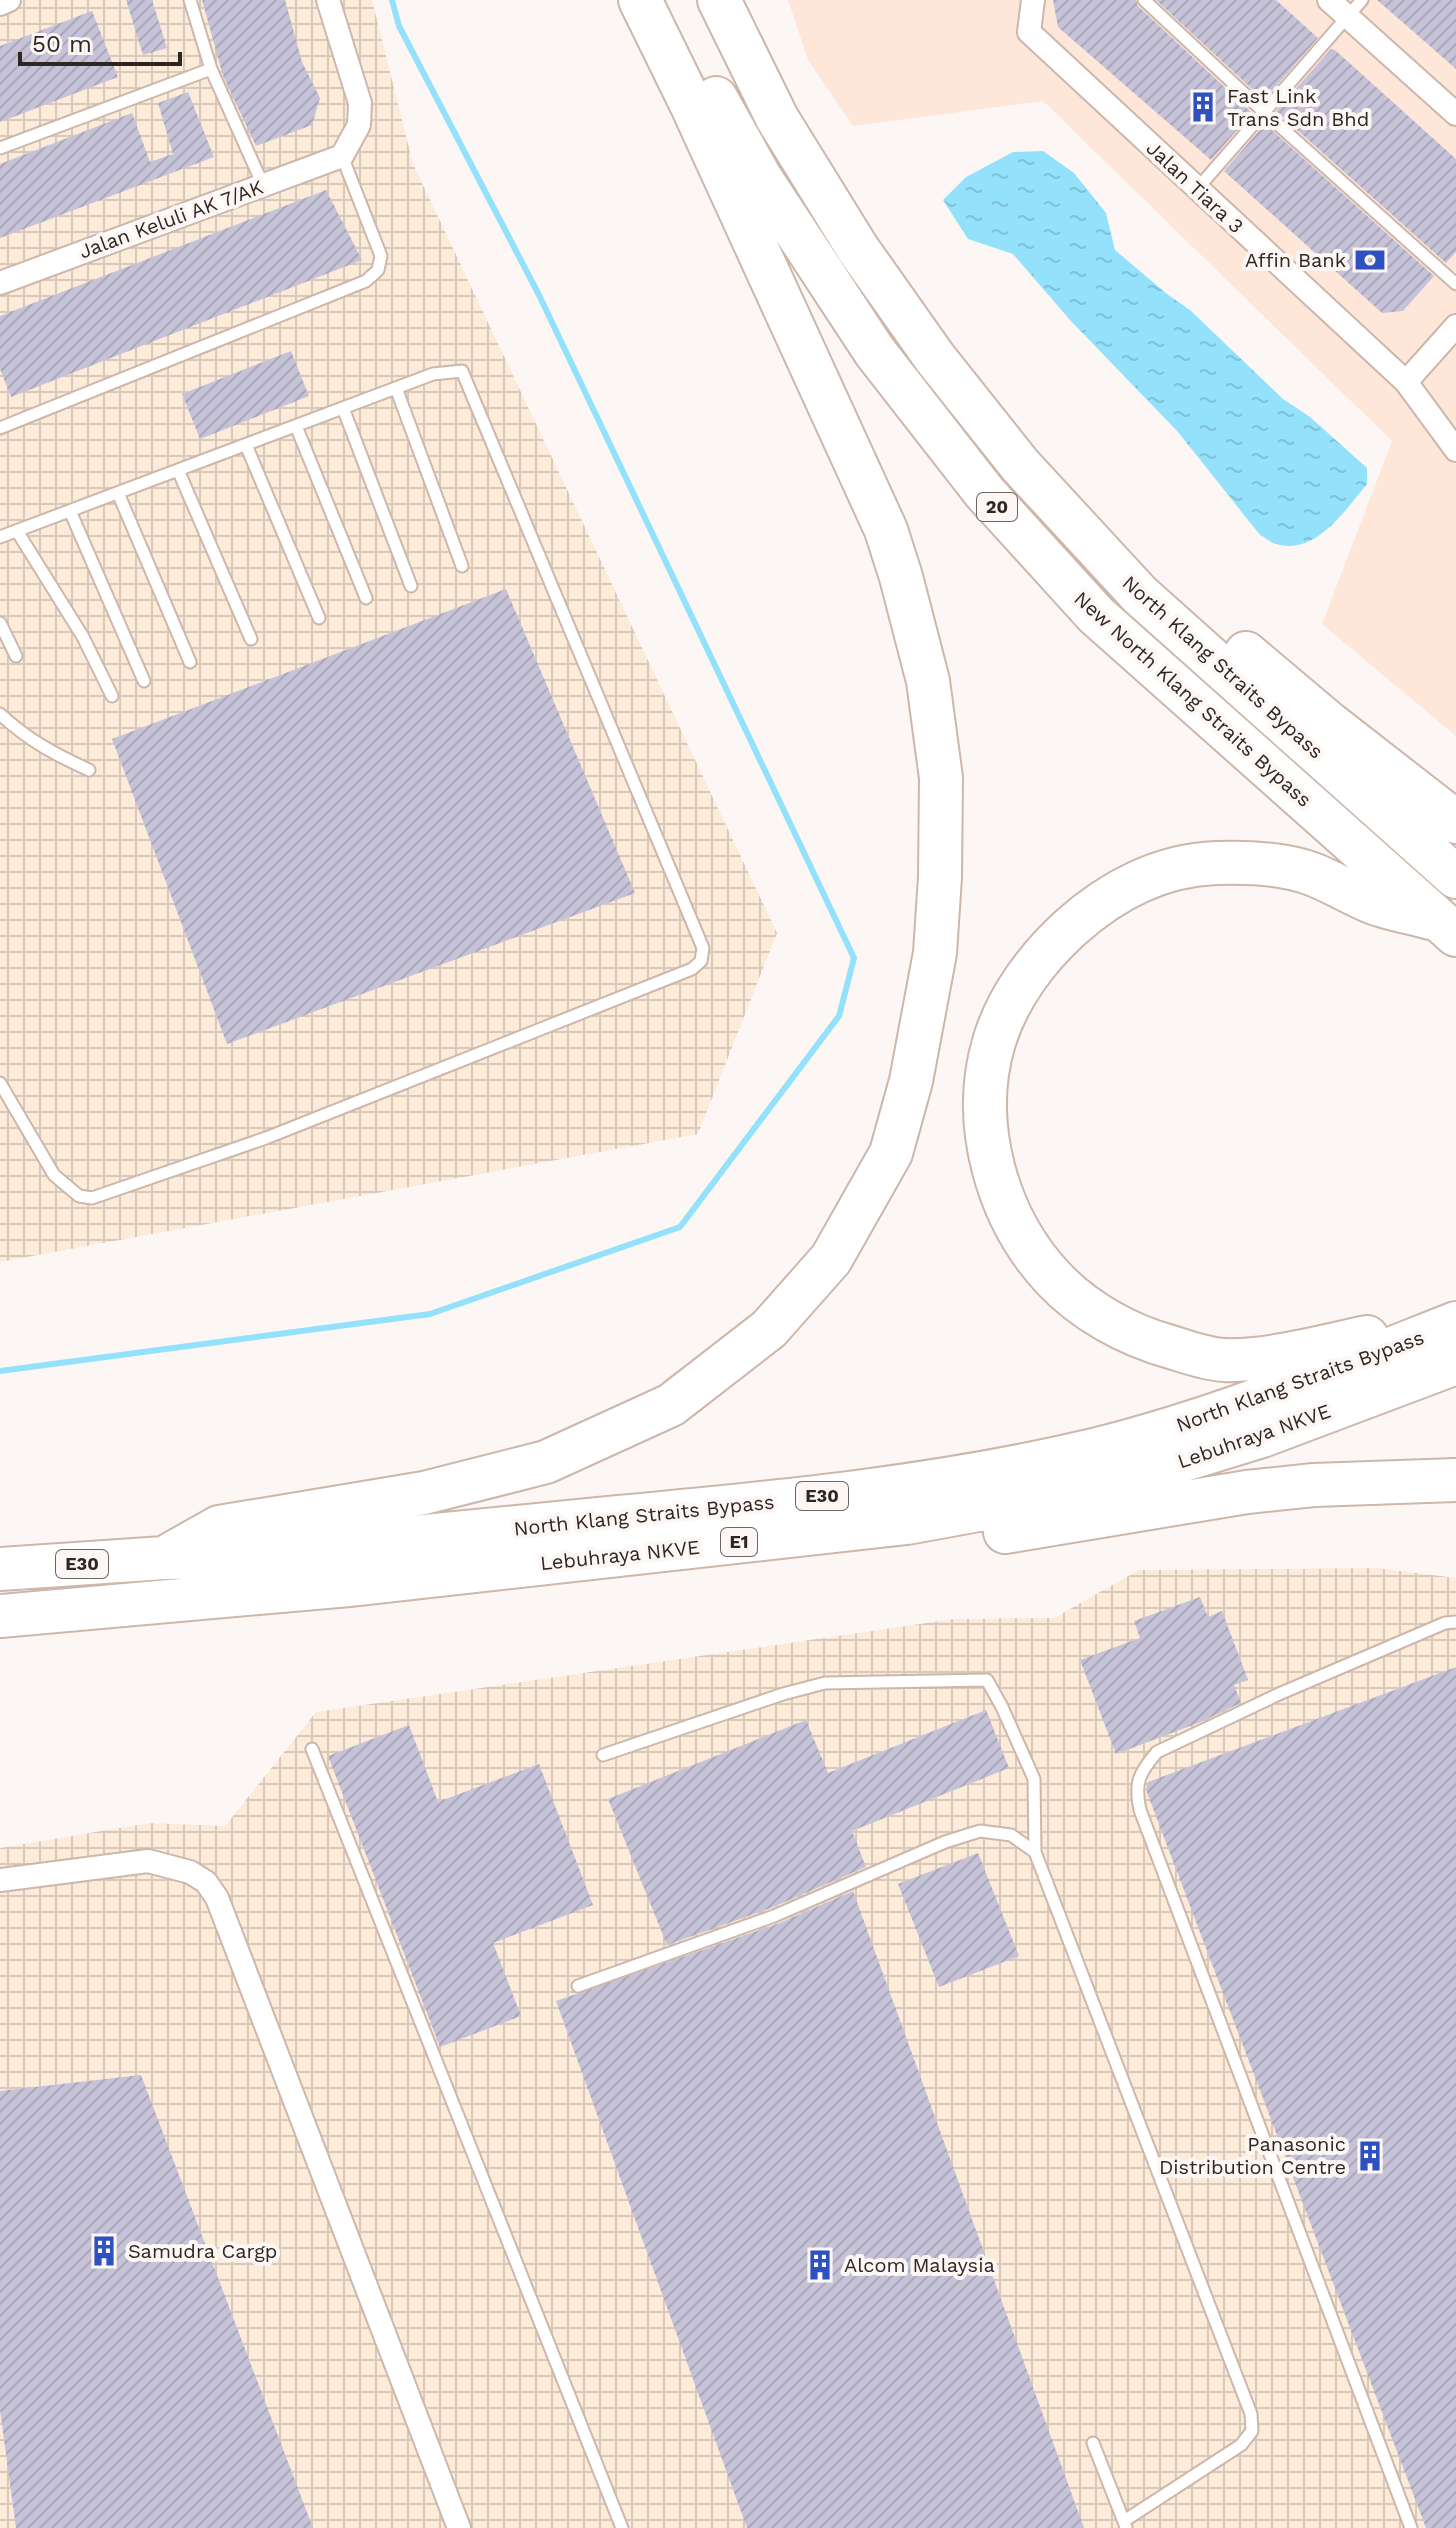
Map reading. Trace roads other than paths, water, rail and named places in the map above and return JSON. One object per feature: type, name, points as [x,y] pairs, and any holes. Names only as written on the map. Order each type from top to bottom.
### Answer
[{"type":"highway","points":[[164,1558],[219,1527],[424,1493],[546,1462],[671,1405],[769,1329],[831,1259],[891,1153],[911,1081],[935,953],[941,778],[928,681],[886,530],[692,106],[640,0]]},
{"type":"highway","name":"New North Klang Straits Bypass","points":[[668,0],[706,80],[760,177],[875,352],[985,493],[1096,615],[1448,928]]},
{"type":"highway","name":"North Klang Straits Bypass","points":[[719,0],[777,118],[858,249],[935,358],[1020,465],[1140,595],[1456,877]]},
{"type":"highway","points":[[1020,465],[1329,723],[1456,822]]},
{"type":"highway","points":[[1448,928],[1369,901],[1309,873],[1274,866],[1213,863],[1150,877],[1115,893],[1085,915],[1058,939],[1032,970],[1003,1016],[993,1043],[985,1103],[987,1138],[995,1173],[1006,1207],[1020,1234],[1053,1279],[1105,1320],[1143,1339],[1224,1360],[1270,1356],[1388,1332],[1456,1311]]},
{"type":"highway","name":"North Klang Straits Bypass","points":[[0,1569],[211,1557],[723,1508],[935,1483],[1093,1450],[1172,1429],[1253,1403],[1456,1323]]},
{"type":"highway","name":"Lebuhraya NKVE","points":[[0,1616],[349,1585],[907,1523],[1119,1480],[1262,1436],[1456,1363]]},
{"type":"highway","points":[[349,1585],[648,1579],[944,1543],[1247,1492],[1314,1485],[1456,1480]]},
{"type":"highway","points":[[1040,1526],[1381,1503],[1456,1507]]},
{"type":"street","points":[[0,4],[9,0]]},
{"type":"street","points":[[328,0],[360,103],[359,125],[342,156]]},
{"type":"street","name":"Jalan Tiara 3","points":[[1033,0],[1029,32],[1406,382],[1456,450]]},
{"type":"street","points":[[1329,0],[1355,8],[1456,114]]},
{"type":"street","name":"Jalan Keluli AK 7/AK","points":[[0,283],[342,156]]},
{"type":"street","points":[[1406,382],[1456,326]]},
{"type":"street","points":[[0,1880],[148,1861],[190,1872],[206,1882],[217,1898],[459,2528]]},
{"type":"lane","points":[[190,0],[211,69],[263,185]]},
{"type":"lane","points":[[1144,0],[1456,284]]},
{"type":"lane","points":[[1197,189],[1355,8]]},
{"type":"lane","points":[[0,148],[211,69]]},
{"type":"lane","points":[[1,424],[366,281],[378,270],[381,256],[342,156]]},
{"type":"lane","points":[[0,537],[433,374],[462,371],[703,948],[701,961],[692,969],[266,1138],[92,1198],[79,1196],[54,1175],[0,1083]]},
{"type":"lane","points":[[396,388],[462,566]]},
{"type":"lane","points":[[343,408],[411,586]]},
{"type":"lane","points":[[296,426],[366,598]]},
{"type":"lane","points":[[246,445],[319,618]]},
{"type":"lane","points":[[178,470],[251,639]]},
{"type":"lane","points":[[118,493],[190,662]]},
{"type":"lane","points":[[70,511],[144,681]]},
{"type":"lane","points":[[17,531],[83,637],[112,696]]},
{"type":"lane","points":[[0,623],[16,656]]},
{"type":"lane","points":[[0,714],[47,751],[89,770]]},
{"type":"lane","points":[[1411,2528],[1135,1790],[1143,1768],[1157,1752],[1320,1676],[1445,1623],[1456,1622]]},
{"type":"lane","points":[[603,1755],[783,1694],[825,1683],[987,1680],[1034,1779],[1035,1852],[1251,2414],[1252,2431],[1241,2445],[1125,2525],[1093,2443]]},
{"type":"lane","points":[[312,1749],[622,2528]]},
{"type":"lane","points":[[578,1986],[774,1916],[945,1842],[980,1831],[1011,1835],[1035,1852]]},
{"type":"water","points":[[1043,151],[1074,173],[1106,213],[1115,250],[1190,310],[1283,399],[1310,417],[1367,468],[1367,484],[1340,517],[1317,537],[1291,546],[1274,543],[1260,535],[1178,432],[1070,320],[1013,254],[968,239],[943,200],[966,177],[1013,152]]},
{"type":"waterway","points":[[0,1371],[430,1314],[680,1227],[839,1016],[854,958],[539,295],[399,26],[392,0]]},
{"type":"place","name":"Fast Link Trans Sdn Bhd","points":[[1203,107]]},
{"type":"place","name":"Affin Bank","points":[[1370,260]]},
{"type":"place","name":"Panasonic Distribution Centre","points":[[1370,2156]]},
{"type":"place","name":"Samudra Cargp","points":[[104,2251]]},
{"type":"place","name":"Alcom Malaysia","points":[[820,2265]]}]
